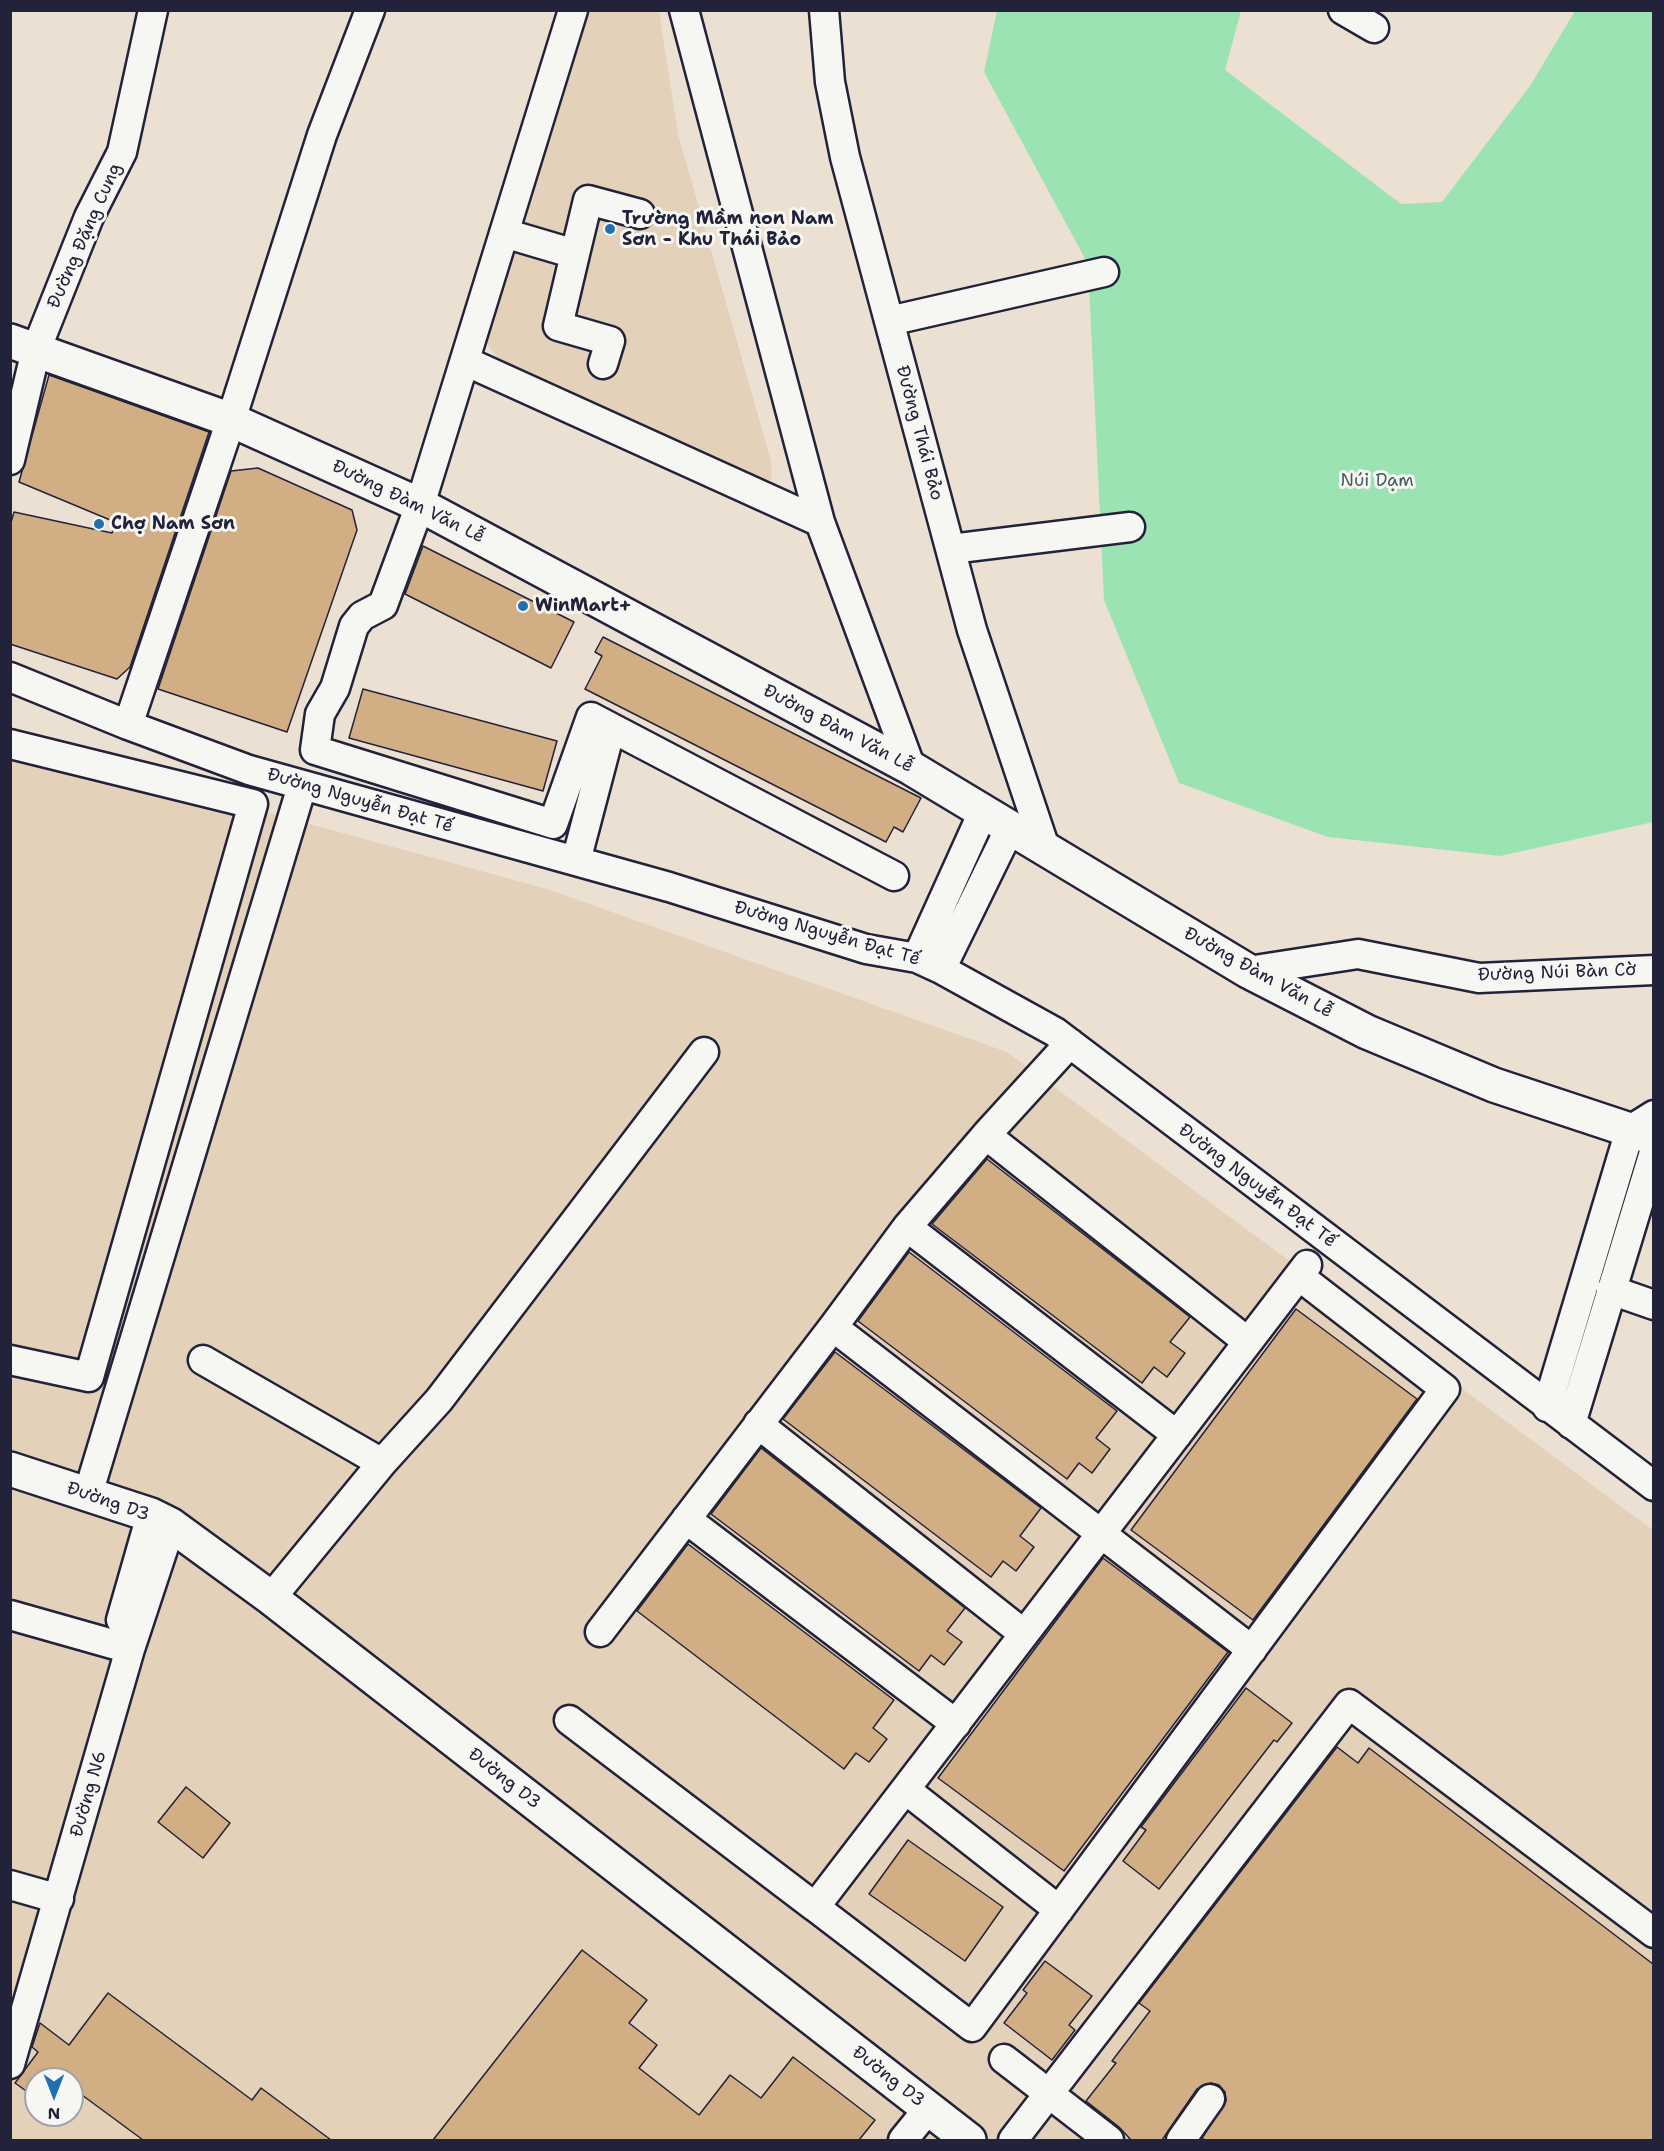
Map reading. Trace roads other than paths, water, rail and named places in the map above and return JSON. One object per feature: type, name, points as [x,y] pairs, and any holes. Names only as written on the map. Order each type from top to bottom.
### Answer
[{"type":"main road","name":"Đường Đàm Văn Lễ","points":[[23,346],[231,420],[420,505],[911,768],[1248,971],[1367,1032],[1483,1081],[1646,1128]]},
{"type":"main road","name":"Đường D3","points":[[10,1469],[161,1520],[271,1598],[969,2140]]},
{"type":"street","name":"Đường Đặng Cung","points":[[10,460],[23,346],[122,152],[153,10]]},
{"type":"street","points":[[128,725],[231,420],[322,135],[370,10]]},
{"type":"street","points":[[573,10],[420,505],[383,605],[362,616],[354,626],[343,694],[320,714],[315,750],[553,824],[591,717],[894,876]]},
{"type":"street","points":[[684,10],[820,522],[911,768]]},
{"type":"street","name":"Đường Thái Bảo","points":[[824,10],[830,82],[845,157],[972,630],[1045,848]]},
{"type":"street","points":[[1343,10],[1374,28]]},
{"type":"street","points":[[603,364],[610,341],[558,326],[588,200],[640,214]]},
{"type":"street","points":[[504,233],[575,254]]},
{"type":"street","points":[[889,321],[1104,272]]},
{"type":"street","points":[[465,361],[820,522]]},
{"type":"street","points":[[951,549],[1130,527]]},
{"type":"street","name":"Đường Nguyễn Đạt Tế","points":[[10,677],[128,725],[249,770],[576,861],[866,949],[929,964],[999,999],[1070,1043],[1653,1486]]},
{"type":"street","points":[[576,861],[611,728]]},
{"type":"street","points":[[10,744],[253,804],[88,1377],[10,1360]]},
{"type":"street","points":[[88,1494],[302,786]]},
{"type":"street","points":[[929,964],[996,820]]},
{"type":"street","name":"Đường Núi Bàn Cờ","points":[[1248,971],[1358,954],[1479,978],[1653,970]]},
{"type":"street","points":[[600,1632],[907,1227],[986,1134],[1070,1043]]},
{"type":"street","points":[[271,1598],[382,1463],[439,1400],[704,1052]]},
{"type":"street","points":[[1547,1407],[1646,1128]]},
{"type":"street","points":[[986,1134],[1248,1342]]},
{"type":"street","points":[[1571,1424],[1653,1152]]},
{"type":"street","points":[[907,1227],[1177,1435]]},
{"type":"street","points":[[569,1720],[815,1907],[972,2026],[1445,1389],[1303,1271],[815,1907]]},
{"type":"street","points":[[1611,1290],[1653,1305]]},
{"type":"street","points":[[833,1327],[1252,1650]]},
{"type":"street","points":[[203,1360],[382,1463]]},
{"type":"street","points":[[759,1424],[1024,1634]]},
{"type":"street","points":[[686,1519],[956,1724]]},
{"type":"street","name":"Đường N6","points":[[10,2064],[50,1897],[122,1646],[161,1520]]},
{"type":"street","points":[[10,1615],[122,1646]]},
{"type":"street","points":[[1013,2140],[1350,1704],[1653,1933]]},
{"type":"street","points":[[906,1790],[1059,1910]]},
{"type":"street","points":[[10,1885],[50,1897]]},
{"type":"street","name":"Đường N6","points":[[10,2001],[50,1897]]},
{"type":"street","points":[[1004,2059],[1109,2140]]},
{"type":"street","points":[[1181,2140],[1210,2099]]},
{"type":"street","points":[[903,2140],[929,2108]]},
{"type":"place","name":"Trường Mầm non Nam Sơn - Khu Thái Bảo","points":[[610,229]]},
{"type":"place","name":"Chợ Nam Sơn","points":[[99,524]]},
{"type":"place","name":"WinMart+","points":[[523,606]]},
{"type":"park label","name":"Núi Dạm","points":[[1377,481]]}]
